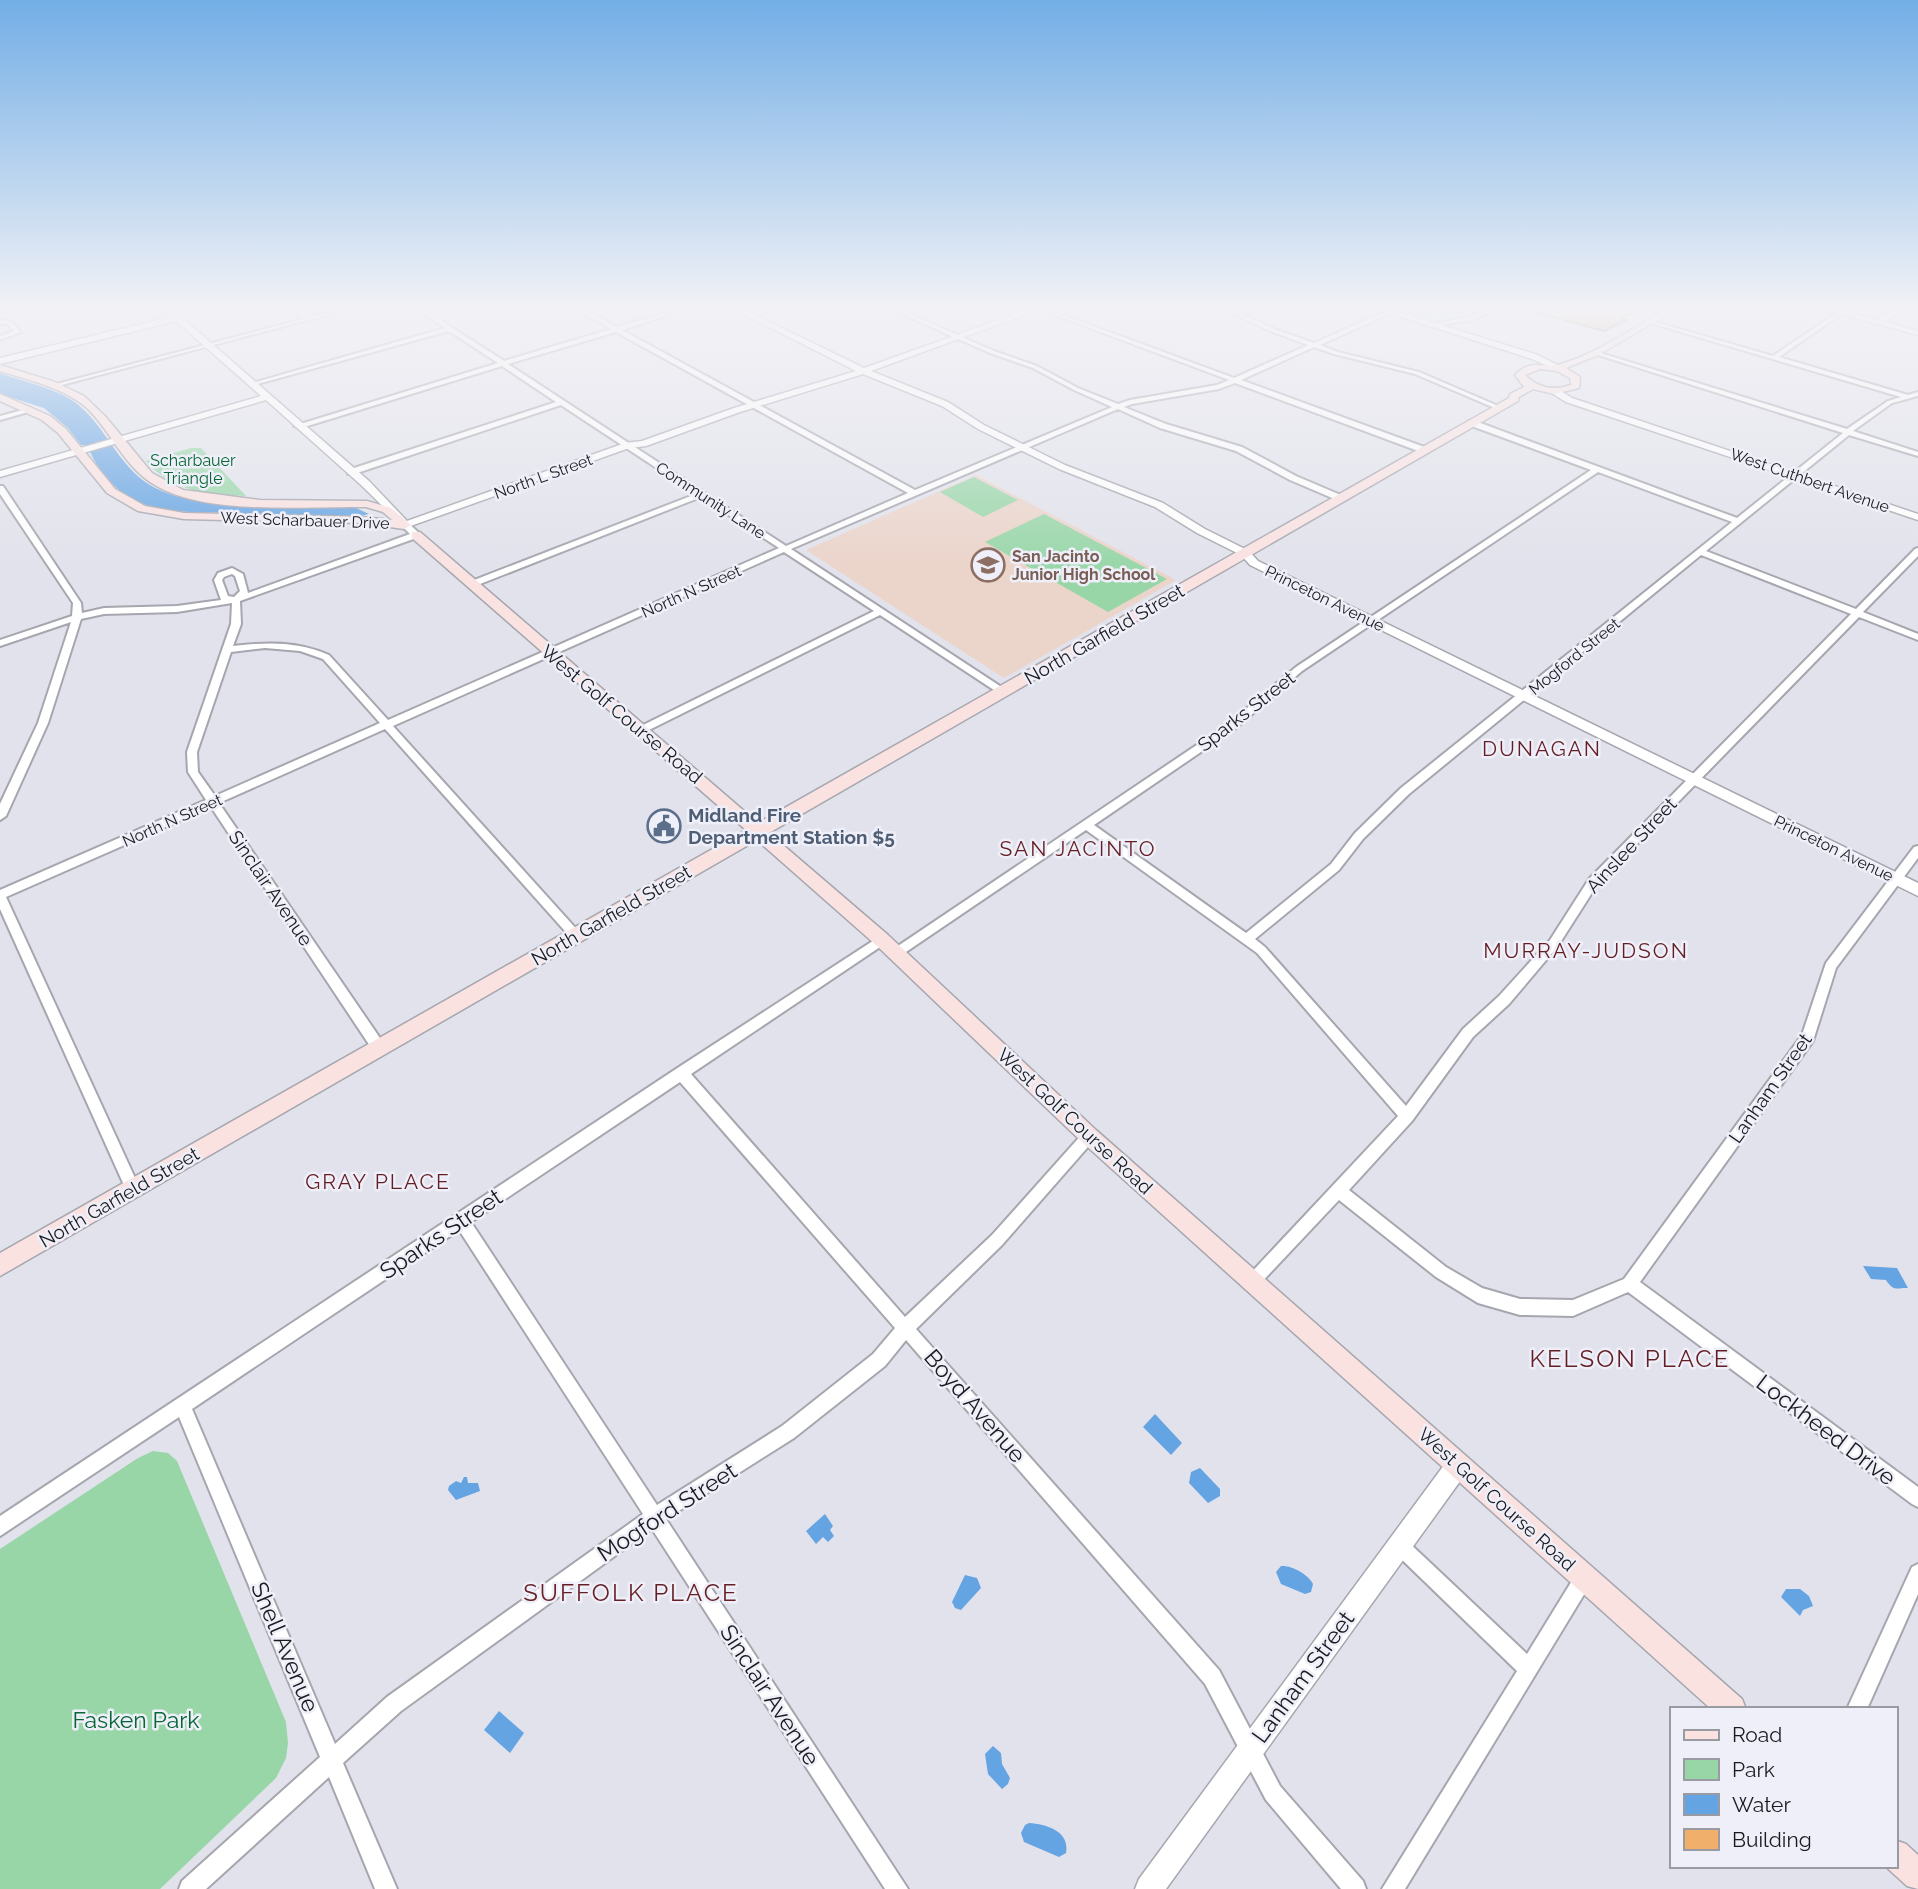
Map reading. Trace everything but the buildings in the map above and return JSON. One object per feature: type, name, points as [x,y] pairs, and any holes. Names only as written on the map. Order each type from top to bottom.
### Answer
[{"type":"main road","name":"West Scharbauer Drive","points":[[74,396],[80,399],[115,441],[149,475],[174,490],[214,499],[367,503],[387,510],[411,530]]},
{"type":"main road","points":[[1514,399],[1525,396]]},
{"type":"main road","name":"West Scharbauer Drive","points":[[0,397],[30,410],[62,431],[81,450],[111,491],[127,502],[156,512],[184,516],[361,520],[411,530]]},
{"type":"main road","name":"North Garfield Street","points":[[0,1265],[1514,399]]},
{"type":"main road","name":"West Golf Course Road","points":[[411,530],[889,947],[1088,1136],[1730,1707]]},
{"type":"main road","points":[[1897,1856],[1918,1875]]},
{"type":"street","points":[[298,426],[397,396]]},
{"type":"street","name":"Community Lane","points":[[553,396],[1003,692]]},
{"type":"street","points":[[736,396],[916,494]]},
{"type":"street","name":"North L Street","points":[[0,643],[77,617],[104,611],[199,607],[236,600],[628,445],[643,444],[781,396]]},
{"type":"street","name":"Princeton Avenue","points":[[926,396],[1087,477],[1144,498],[1245,553],[1254,563],[1918,890]]},
{"type":"street","points":[[1095,396],[1163,426],[1239,449],[1293,478],[1340,498]]},
{"type":"street","name":"North N Street","points":[[0,896],[786,549],[1118,407],[1161,396]]},
{"type":"street","points":[[1279,396],[1424,450]]},
{"type":"street","points":[[1468,396],[1499,408]]},
{"type":"street","name":"West Cuthbert Avenue","points":[[1560,396],[1918,517]]},
{"type":"street","name":"West Cuthbert Avenue","points":[[1571,396],[1583,403]]},
{"type":"street","points":[[1733,396],[1918,454]]},
{"type":"street","points":[[0,474],[267,397]]},
{"type":"street","name":"West Golf Course Road","points":[[267,397],[411,530]]},
{"type":"street","name":"Mogford Street","points":[[1247,939],[1335,867],[1387,806],[1738,521],[1848,432],[1890,402],[1915,397]]},
{"type":"street","points":[[351,472],[562,402]]},
{"type":"street","points":[[0,418],[30,410]]},
{"type":"street","points":[[1472,423],[1738,521]]},
{"type":"street","name":"Sparks Street","points":[[0,1527],[681,1073],[1086,825],[1232,726],[1299,669],[1597,469]]},
{"type":"street","points":[[0,488],[77,603],[77,617],[43,723],[0,816]]},
{"type":"street","points":[[472,584],[702,494]]},
{"type":"street","name":"Ainslee Street","points":[[1252,1282],[1407,1117],[1468,1033],[1504,1000],[1554,943],[1591,884],[1918,551]]},
{"type":"street","points":[[1701,552],[1918,637]]},
{"type":"street","name":"Sinclair Avenue","points":[[236,600],[236,625],[192,752],[193,772],[379,1048]]},
{"type":"street","points":[[641,730],[881,611]]},
{"type":"street","points":[[226,650],[279,643],[309,648],[326,657],[576,936]]},
{"type":"street","points":[[1086,825],[1261,950],[1407,1117]]},
{"type":"street","name":"Lanham Street","points":[[1629,1284],[1808,1037],[1830,966],[1918,850]]},
{"type":"street","points":[[0,896],[133,1189]]},
{"type":"street","name":"Boyd Avenue","points":[[681,1073],[1212,1677],[1273,1793],[1355,1889]]},
{"type":"street","name":"Mogford Street","points":[[190,1889],[394,1704],[654,1517],[793,1429],[879,1360],[906,1328],[996,1240],[1088,1136]]},
{"type":"street","points":[[1339,1191],[1441,1272],[1478,1295],[1520,1307],[1573,1308],[1629,1284]]},
{"type":"street","name":"Sinclair Avenue","points":[[461,1220],[897,1889]]},
{"type":"street","name":"Lockheed Drive","points":[[1629,1284],[1918,1498]]},
{"type":"street","name":"Shell Avenue","points":[[183,1406],[386,1889]]},
{"type":"street","name":"Lanham Street","points":[[1149,1889],[1458,1465]]},
{"type":"street","points":[[1399,1545],[1529,1669]]},
{"type":"street","points":[[1858,1707],[1918,1573]]},
{"type":"street","points":[[1393,1889],[1585,1578]]},
{"type":"shaded area","name":"San Jacinto Junior High School","points":[[976,475],[1176,580],[1004,678],[806,550]]},
{"type":"green space","name":"Scharbauer Triangle","points":[[191,448],[201,448],[246,496],[205,492],[179,485],[156,471],[146,461]]},
{"type":"green space","points":[[974,477],[1018,500],[983,517],[940,492]]},
{"type":"green space","points":[[1044,514],[1167,579],[1108,612],[985,542]]},
{"type":"green space","name":"Fasken Park","points":[[153,1451],[168,1453],[177,1461],[286,1722],[286,1758],[276,1778],[160,1889],[0,1889],[0,1549],[138,1458]]},
{"type":"water","points":[[7,396],[65,396],[92,418],[122,459],[140,478],[170,494],[194,501],[250,507],[356,508],[369,514],[356,517],[195,512],[147,505],[121,492],[106,477],[90,453],[88,445],[81,445],[68,428],[44,408]]},
{"type":"water","points":[[1863,1266],[1897,1268],[1908,1288],[1894,1288],[1886,1280],[1871,1279]]},
{"type":"water","points":[[1155,1414],[1182,1443],[1171,1455],[1143,1427]]},
{"type":"water","points":[[1200,1468],[1220,1489],[1220,1496],[1208,1503],[1189,1483],[1191,1472]]},
{"type":"water","points":[[464,1477],[467,1477],[468,1483],[478,1483],[480,1491],[456,1500],[448,1490],[449,1486],[456,1481],[461,1483]]},
{"type":"water","points":[[825,1514],[833,1526],[830,1530],[834,1536],[828,1542],[823,1537],[816,1544],[806,1531]]},
{"type":"water","points":[[1281,1566],[1294,1569],[1307,1577],[1313,1584],[1311,1592],[1305,1594],[1281,1584],[1276,1572]]},
{"type":"water","points":[[965,1575],[977,1578],[981,1588],[961,1610],[955,1608],[952,1602]]},
{"type":"water","points":[[1786,1589],[1800,1589],[1809,1596],[1813,1606],[1803,1610],[1800,1616],[1781,1597]]},
{"type":"water","points":[[499,1711],[524,1733],[510,1753],[484,1730]]},
{"type":"water","points":[[993,1746],[1001,1753],[1002,1764],[1010,1778],[1002,1789],[988,1774],[985,1754]]},
{"type":"water","points":[[1029,1823],[1049,1827],[1061,1834],[1066,1853],[1059,1857],[1024,1842],[1021,1833]]},
{"type":"place","name":"San Jacinto Junior High School","points":[[988,565]]},
{"type":"place","name":"Midland Fire Department Station $5","points":[[664,826]]},
{"type":"district","name":"DUNAGAN","points":[[1542,749]]},
{"type":"district","name":"SAN JACINTO","points":[[1078,849]]},
{"type":"district","name":"MURRAY-JUDSON","points":[[1586,951]]},
{"type":"district","name":"GRAY PLACE","points":[[378,1182]]},
{"type":"district","name":"KELSON PLACE","points":[[1630,1359]]},
{"type":"district","name":"SUFFOLK PLACE","points":[[631,1593]]}]
